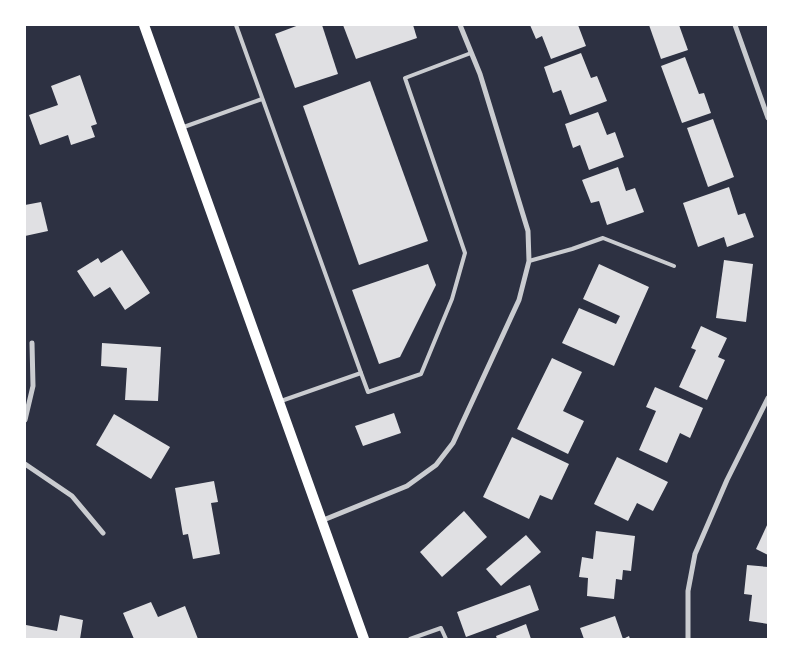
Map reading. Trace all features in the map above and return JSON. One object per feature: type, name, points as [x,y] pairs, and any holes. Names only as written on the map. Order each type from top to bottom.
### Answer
[{"type":"main road","points":[[144,25],[364,639]]},
{"type":"street","points":[[321,521],[407,486],[436,465],[453,443],[519,300],[529,261],[528,231],[480,74],[460,25]]},
{"type":"street","points":[[735,25],[768,118]]},
{"type":"street","points":[[25,420],[33,386],[32,343]]},
{"type":"street","points":[[688,639],[688,591],[695,554],[727,480],[768,398]]},
{"type":"street","points":[[25,464],[72,496],[103,533]]},
{"type":"lane","points":[[236,25],[368,392],[421,374],[452,299],[465,253],[405,78],[471,53]]},
{"type":"lane","points":[[181,128],[262,99]]},
{"type":"lane","points":[[529,261],[603,238],[674,266]]},
{"type":"lane","points":[[279,402],[362,373]]},
{"type":"lane","points":[[410,639],[441,628],[446,639]]},
{"type":"building","points":[[299,25],[322,25],[338,74],[295,88],[275,34]]},
{"type":"building","points":[[343,25],[413,25],[417,38],[356,59]]},
{"type":"building","points":[[530,25],[578,25],[586,46],[551,59],[542,36],[536,39]]},
{"type":"building","points":[[649,25],[679,25],[688,50],[661,59]]},
{"type":"building","points":[[581,53],[591,78],[597,76],[607,101],[570,115],[561,90],[553,93],[544,67]]},
{"type":"building","points":[[685,57],[699,94],[704,93],[711,113],[682,123],[661,66]]},
{"type":"building","points":[[80,75],[97,124],[91,126],[95,137],[71,145],[68,135],[40,145],[29,115],[58,105],[51,86]]},
{"type":"building","points":[[370,81],[428,241],[359,265],[303,106]]},
{"type":"building","points":[[598,112],[607,135],[615,132],[624,157],[589,170],[580,145],[573,148],[565,124]]},
{"type":"building","points":[[713,119],[734,177],[708,187],[687,128]]},
{"type":"building","points":[[618,167],[626,191],[635,188],[644,212],[607,225],[599,201],[591,203],[582,180]]},
{"type":"building","points":[[729,187],[738,215],[745,213],[754,237],[727,247],[724,237],[698,247],[683,203]]},
{"type":"building","points":[[41,202],[48,231],[25,236],[25,205]]},
{"type":"building","points":[[122,250],[150,293],[125,310],[110,287],[94,297],[77,271],[98,258],[101,263]]},
{"type":"building","points":[[724,260],[753,264],[746,322],[716,318]]},
{"type":"building","points":[[428,264],[436,285],[400,357],[379,364],[352,290]]},
{"type":"building","points":[[599,264],[649,287],[614,366],[562,343],[579,308],[616,324],[620,316],[583,299]]},
{"type":"building","points":[[701,326],[727,338],[718,357],[725,360],[707,400],[679,387],[696,350],[691,348]]},
{"type":"building","points":[[102,343],[161,347],[158,401],[125,400],[127,368],[101,366]]},
{"type":"building","points":[[552,358],[582,372],[563,411],[584,421],[568,454],[517,429]]},
{"type":"building","points":[[655,387],[703,408],[690,438],[680,433],[667,463],[639,450],[656,411],[646,407]]},
{"type":"building","points":[[394,413],[401,433],[363,446],[355,426]]},
{"type":"building","points":[[114,414],[170,447],[151,479],[96,445]]},
{"type":"building","points":[[512,437],[569,464],[552,500],[540,495],[529,519],[483,497]]},
{"type":"building","points":[[617,457],[668,482],[653,511],[637,503],[628,521],[594,504]]},
{"type":"building","points":[[214,481],[218,502],[211,503],[220,554],[193,559],[188,534],[183,535],[175,488]]},
{"type":"building","points":[[464,511],[487,537],[442,577],[420,552]]},
{"type":"building","points":[[768,523],[768,555],[756,549]]},
{"type":"building","points":[[596,531],[635,536],[631,571],[623,570],[622,580],[616,579],[614,599],[587,596],[588,578],[579,577],[582,557],[593,559]]},
{"type":"building","points":[[526,535],[541,552],[501,586],[486,569]]},
{"type":"building","points":[[747,565],[768,567],[768,624],[749,621],[752,595],[744,594]]},
{"type":"building","points":[[530,585],[539,610],[466,637],[457,612]]},
{"type":"building","points":[[151,602],[158,617],[185,606],[198,639],[134,639],[123,613]]},
{"type":"building","points":[[60,615],[83,620],[80,639],[25,639],[26,625],[57,631]]},
{"type":"building","points":[[615,616],[623,639],[584,639],[580,628]]},
{"type":"building","points":[[526,624],[531,639],[497,639],[496,636]]}]
